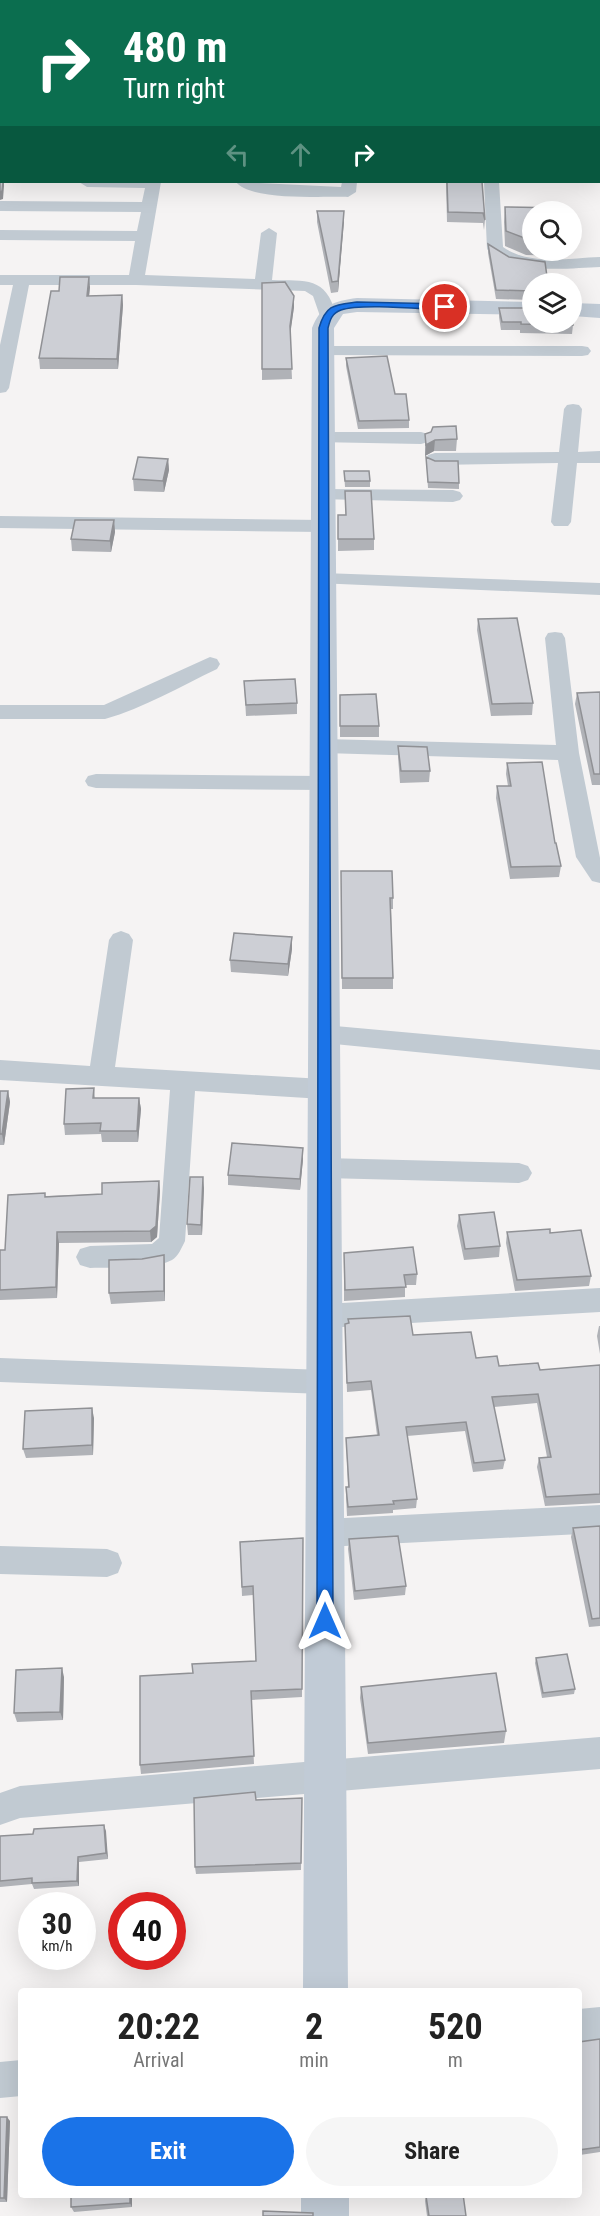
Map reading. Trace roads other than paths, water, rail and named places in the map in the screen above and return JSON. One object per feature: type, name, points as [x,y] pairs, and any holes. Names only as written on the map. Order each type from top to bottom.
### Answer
[{"type":"street","points":[[403,0],[451,0]]},
{"type":"street","points":[[136,280],[154,183]]},
{"type":"street","points":[[246,183],[264,189],[348,192],[349,183]]},
{"type":"street","points":[[491,183],[495,249],[502,257],[528,262],[600,262]]},
{"type":"street","points":[[0,206],[149,207]]},
{"type":"street","points":[[263,284],[269,233]]},
{"type":"street","points":[[0,235],[144,236]]},
{"type":"street","points":[[0,280],[136,280],[316,288],[322,294],[327,315],[323,328],[325,1988]]},
{"type":"street","points":[[0,388],[22,280]]},
{"type":"street","points":[[327,315],[338,308],[357,305],[522,309]]},
{"type":"street","points":[[582,310],[600,311]]},
{"type":"street","points":[[323,351],[582,351]]},
{"type":"street","points":[[561,522],[566,457],[573,409]]},
{"type":"street","points":[[323,438],[421,438]]},
{"type":"street","points":[[435,459],[600,456]]},
{"type":"street","points":[[0,522],[323,510],[453,496]]},
{"type":"street","points":[[323,579],[600,589]]},
{"type":"street","points":[[555,638],[568,753],[587,858],[600,875]]},
{"type":"street","points":[[0,712],[105,712],[121,708],[210,664]]},
{"type":"street","points":[[324,746],[568,753]]},
{"type":"street","points":[[96,781],[324,783]]},
{"type":"street","points":[[101,1076],[121,940]]},
{"type":"street","points":[[324,1034],[600,1060]]},
{"type":"street","points":[[0,1070],[323,1089]]},
{"type":"street","points":[[90,1257],[152,1255],[164,1252],[172,1241],[183,1081]]},
{"type":"street","points":[[325,1168],[519,1173]]},
{"type":"street","points":[[325,1316],[600,1300]]},
{"type":"street","points":[[0,1370],[325,1382]]},
{"type":"street","points":[[325,1533],[600,1519]]},
{"type":"street","points":[[0,1560],[107,1563]]},
{"type":"street","points":[[0,1809],[20,1802],[600,1753]]},
{"type":"street","points":[[582,2027],[600,2025]]},
{"type":"street","points":[[0,2080],[18,2078]]},
{"type":"street","points":[[325,2198],[325,2216]]}]
